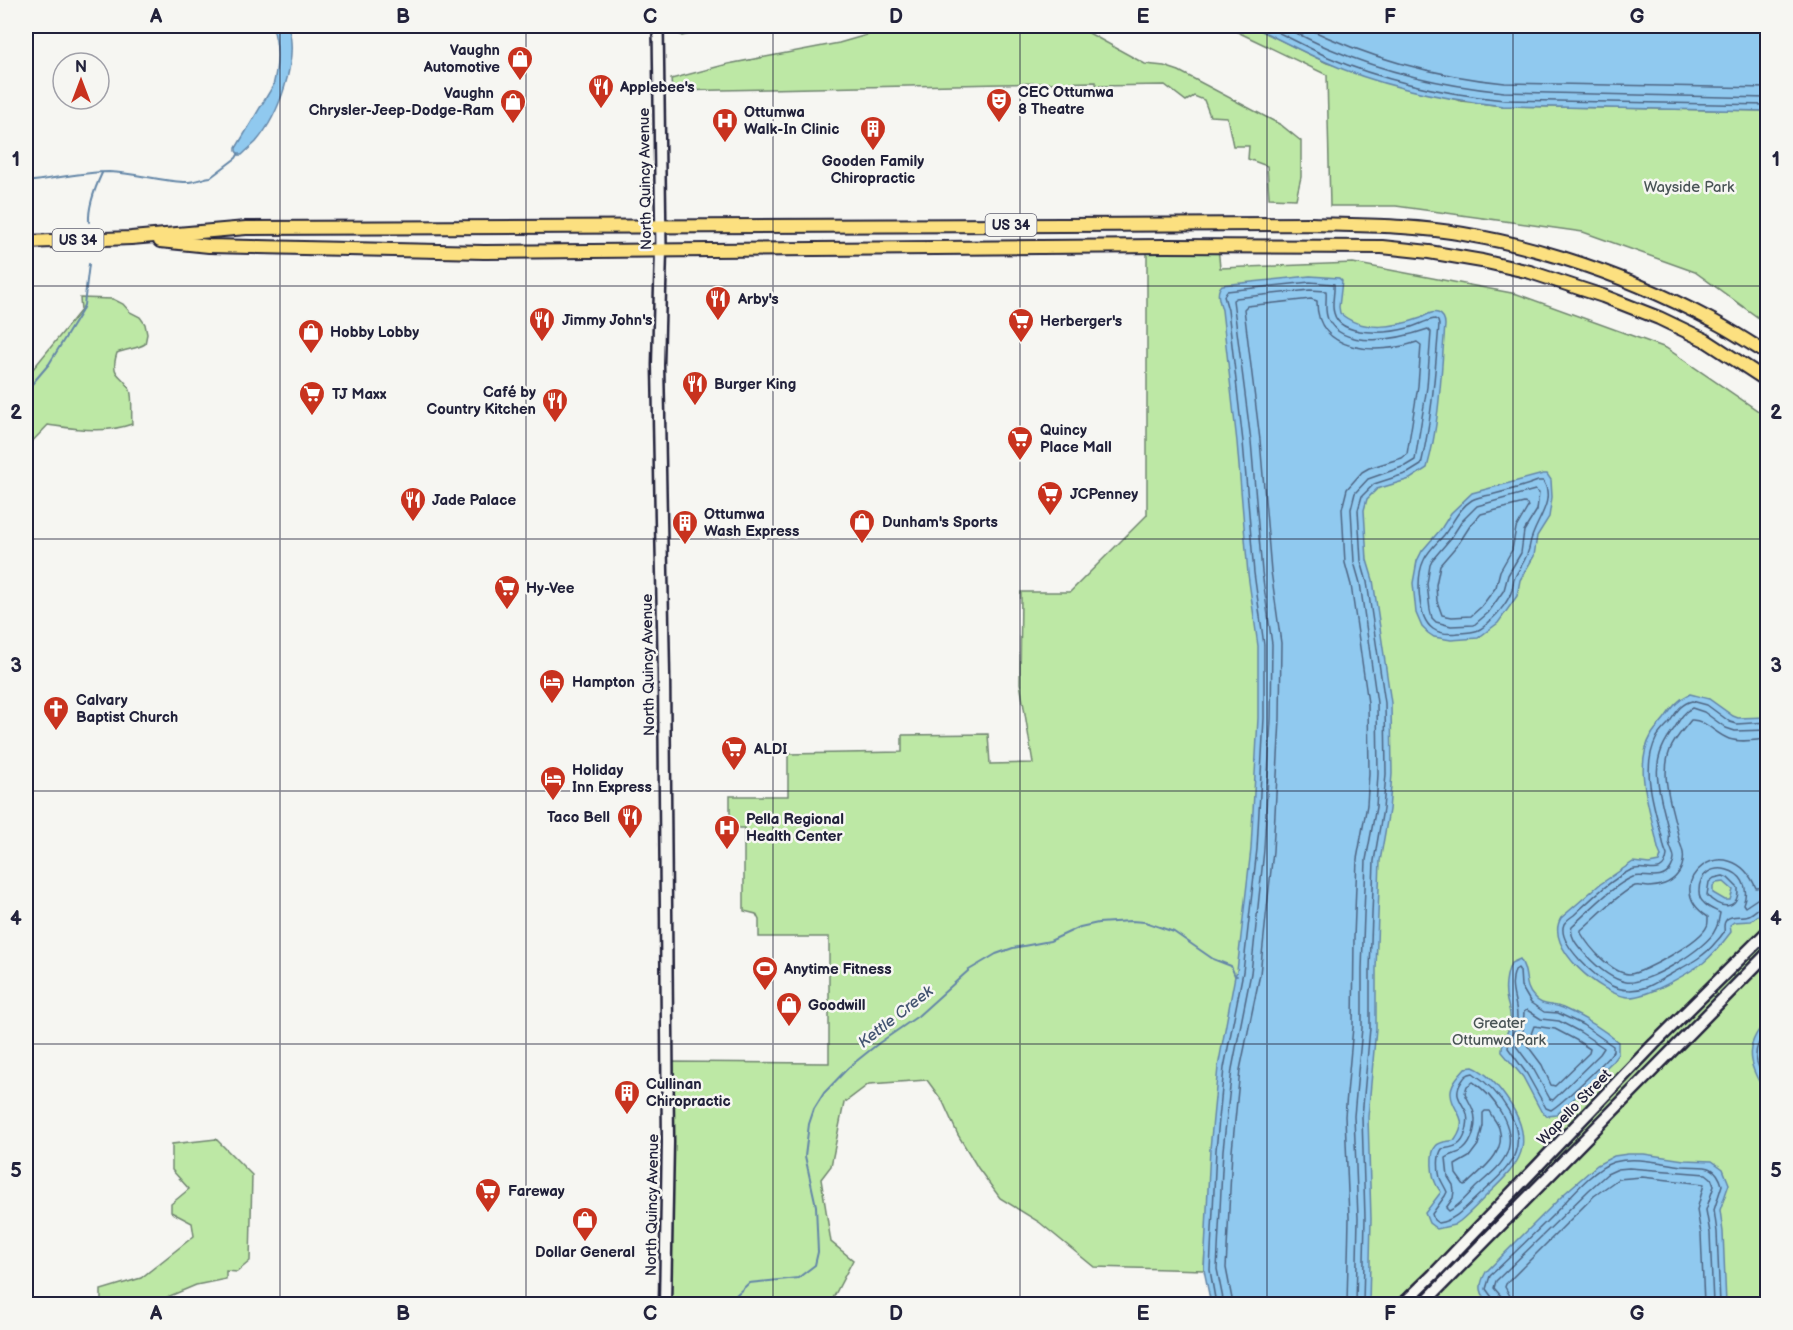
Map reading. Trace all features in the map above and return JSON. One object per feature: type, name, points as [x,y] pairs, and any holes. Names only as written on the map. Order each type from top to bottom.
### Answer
[{"type":"main road","name":"US 34","points":[[26,242],[131,238],[246,228],[661,226],[753,228],[1311,224],[1403,227],[1457,234],[1512,245],[1588,266],[1658,294],[1715,321],[1767,354]]},
{"type":"main road","name":"US 34","points":[[131,238],[217,246],[484,252],[1165,246],[1382,247],[1482,261],[1530,272],[1603,296],[1706,340],[1767,381]]},
{"type":"main road","name":"North Quincy Avenue","points":[[661,250],[658,365],[668,1122],[665,1299]]},
{"type":"main road","name":"Wapello Street","points":[[1402,1305],[1654,1044],[1767,931]]},
{"type":"main road","name":"Wapello Street","points":[[1423,1305],[1767,953]]},
{"type":"main road","points":[[665,1299],[670,1305]]},
{"type":"street","name":"North Quincy Avenue","points":[[658,26],[661,250]]},
{"type":"green space","points":[[667,26],[723,26],[682,36]]},
{"type":"green space","points":[[898,26],[1058,26],[1087,32],[1145,64],[1164,66],[1179,71],[1281,125],[1301,141],[1301,177],[1296,199],[1269,198],[1267,166],[1248,159],[1249,146],[1233,146],[1227,117],[1210,116],[1204,100],[1194,96],[1186,101],[1165,85],[1096,86],[1096,82],[672,91],[671,79],[728,64],[839,43]]},
{"type":"green space","name":"Wayside Park","points":[[1225,26],[1252,26],[1327,63],[1461,101],[1503,106],[1767,111],[1767,324],[1695,272],[1583,232],[1396,206],[1330,206],[1327,75]]},
{"type":"green space","name":"Greater Ottumwa Park","points":[[1147,246],[1218,246],[1220,268],[1353,263],[1517,294],[1666,348],[1767,417],[1767,1304],[1211,1304],[1205,1249],[1204,1270],[1094,1267],[1039,1222],[1000,1198],[978,1168],[958,1135],[943,1102],[927,1080],[869,1084],[844,1103],[831,1166],[821,1179],[831,1242],[853,1260],[830,1304],[782,1304],[766,1299],[761,1304],[670,1304],[667,1062],[829,1063],[829,937],[759,937],[759,920],[756,914],[744,911],[744,828],[730,828],[730,796],[788,796],[788,754],[902,752],[902,735],[988,734],[990,764],[1033,763],[1020,683],[1021,592],[1070,592],[1147,515]]},
{"type":"green space","points":[[80,298],[113,299],[140,317],[145,324],[147,334],[145,344],[117,353],[115,361],[116,371],[131,393],[132,424],[101,430],[48,425],[26,448],[26,373],[33,369],[81,310]]},
{"type":"green space","points":[[216,1139],[252,1175],[250,1261],[237,1272],[226,1271],[226,1279],[196,1285],[151,1304],[101,1304],[101,1290],[141,1278],[194,1236],[192,1223],[171,1212],[171,1204],[189,1189],[172,1170],[172,1144]]},
{"type":"water","points":[[272,26],[288,26],[291,40],[289,71],[285,87],[264,131],[254,144],[239,155],[236,148],[273,86],[277,55]]},
{"type":"water","points":[[1252,26],[1767,26],[1767,111],[1503,106],[1458,100],[1390,85],[1347,71]]},
{"type":"water","points":[[1310,276],[1339,278],[1342,281],[1340,313],[1358,323],[1369,326],[1390,326],[1438,313],[1445,323],[1437,414],[1427,468],[1410,479],[1377,489],[1367,499],[1364,510],[1367,560],[1373,580],[1391,703],[1392,774],[1389,810],[1380,861],[1376,1028],[1368,1117],[1371,1219],[1369,1304],[1211,1304],[1204,1270],[1210,1149],[1218,1067],[1237,971],[1251,849],[1258,718],[1258,646],[1248,574],[1237,442],[1222,310],[1218,294],[1222,285]]},
{"type":"water","points":[[1547,474],[1551,480],[1552,497],[1549,517],[1537,536],[1534,556],[1520,580],[1517,596],[1498,623],[1478,638],[1451,640],[1434,637],[1428,633],[1422,627],[1416,613],[1413,583],[1417,561],[1422,551],[1451,513],[1472,493]]},
{"type":"water","points":[[1690,694],[1709,699],[1738,718],[1767,717],[1767,908],[1751,921],[1734,922],[1730,925],[1731,932],[1724,941],[1696,968],[1656,990],[1628,997],[1604,988],[1578,968],[1560,942],[1558,930],[1561,918],[1599,885],[1633,862],[1649,864],[1659,862],[1661,856],[1644,784],[1644,758],[1653,732],[1685,696]],"holes":[[[1724,882],[1733,890],[1730,900],[1725,900],[1713,893],[1713,886]]]},
{"type":"water","points":[[1520,959],[1525,969],[1528,988],[1537,1000],[1578,1015],[1599,1027],[1618,1042],[1618,1054],[1613,1061],[1556,1115],[1548,1116],[1541,1111],[1523,1077],[1502,1052],[1511,1021],[1506,991],[1507,977],[1511,963]]},
{"type":"water","points":[[1767,1020],[1767,1095],[1756,1075],[1750,1057],[1754,1039]]},
{"type":"water","points":[[1473,1067],[1490,1078],[1511,1105],[1522,1131],[1521,1153],[1501,1182],[1468,1214],[1454,1225],[1437,1229],[1429,1223],[1425,1213],[1441,1192],[1433,1176],[1432,1154],[1438,1144],[1455,1140],[1459,1132],[1461,1120],[1452,1100],[1451,1090],[1455,1080],[1465,1068]]},
{"type":"water","points":[[1628,1154],[1712,1161],[1723,1169],[1729,1184],[1720,1210],[1726,1304],[1492,1304],[1488,1301],[1481,1290],[1486,1272],[1565,1193],[1597,1165],[1614,1156]]},
{"type":"waterway","points":[[26,182],[99,172],[191,182],[211,177],[236,158],[239,153]]},
{"type":"waterway","points":[[89,222],[91,203],[102,173]]},
{"type":"waterway","points":[[26,391],[49,364],[81,312],[84,305],[89,264]]},
{"type":"waterway","name":"Kettle Creek","points":[[729,1304],[749,1283],[798,1278],[815,1265],[818,1252],[816,1206],[805,1156],[809,1124],[814,1109],[824,1093],[849,1067],[918,1016],[969,970],[996,954],[1013,948],[1050,941],[1080,927],[1098,923],[1131,921],[1145,922],[1174,932],[1213,959],[1231,966],[1237,976]]},
{"type":"place","name":"Vaughn Automotive","points":[[520,82]]},
{"type":"place","name":"Applebee's","points":[[601,110]]},
{"type":"place","name":"CEC Ottumwa 8 Theatre","points":[[999,124]]},
{"type":"place","name":"Vaughn Chrysler-Jeep-Dodge-Ram","points":[[513,125]]},
{"type":"place","name":"Ottumwa Walk-In Clinic","points":[[725,144]]},
{"type":"place","name":"Gooden Family Chiropractic","points":[[873,152]]},
{"type":"place","name":"Arby's","points":[[718,322]]},
{"type":"place","name":"Jimmy John's","points":[[542,343]]},
{"type":"place","name":"Herberger's","points":[[1021,344]]},
{"type":"place","name":"Hobby Lobby","points":[[311,355]]},
{"type":"place","name":"Burger King","points":[[695,407]]},
{"type":"place","name":"TJ Maxx","points":[[312,417]]},
{"type":"place","name":"Café by Country Kitchen","points":[[555,424]]},
{"type":"place","name":"Quincy Place Mall","points":[[1020,462]]},
{"type":"place","name":"JCPenney","points":[[1050,517]]},
{"type":"place","name":"Jade Palace","points":[[413,523]]},
{"type":"place","name":"Dunham's Sports","points":[[862,545]]},
{"type":"place","name":"Ottumwa Wash Express","points":[[685,546]]},
{"type":"place","name":"Hy-Vee","points":[[507,611]]},
{"type":"place","name":"Hampton","points":[[552,705]]},
{"type":"place","name":"Calvary Baptist Church","points":[[56,732]]},
{"type":"place","name":"ALDI","points":[[734,772]]},
{"type":"place","name":"Holiday Inn Express","points":[[553,802]]},
{"type":"place","name":"Taco Bell","points":[[630,840]]},
{"type":"place","name":"Pella Regional Health Center","points":[[727,851]]},
{"type":"place","name":"Anytime Fitness","points":[[765,992]]},
{"type":"place","name":"Goodwill","points":[[789,1028]]},
{"type":"place","name":"Cullinan Chiropractic","points":[[627,1116]]},
{"type":"place","name":"Fareway","points":[[488,1214]]},
{"type":"place","name":"Dollar General","points":[[585,1243]]}]
